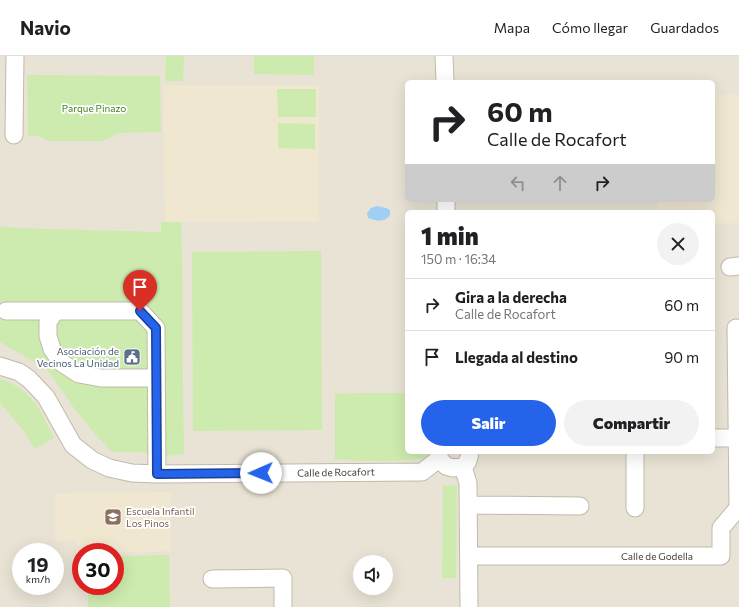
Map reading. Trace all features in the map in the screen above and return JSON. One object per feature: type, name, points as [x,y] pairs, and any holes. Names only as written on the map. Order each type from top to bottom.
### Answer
[{"type":"street","points":[[14,56],[14,135]]},
{"type":"street","points":[[444,56],[444,80]]},
{"type":"street","points":[[6,311],[140,311],[156,328],[157,474]]},
{"type":"street","points":[[55,312],[48,322],[48,336],[52,350],[62,363],[79,374],[101,378],[156,378]]},
{"type":"street","points":[[715,438],[738,438],[736,328]]},
{"type":"street","name":"Calle de Rocafort","points":[[0,366],[19,372],[29,379],[46,397],[73,445],[92,460],[109,468],[132,473],[422,472],[439,455]]},
{"type":"street","name":"Calle de Godella","points":[[469,556],[720,556],[721,528],[738,508],[738,438]]},
{"type":"street","points":[[439,455],[446,466],[453,468],[463,467],[467,463],[470,454]]},
{"type":"street","points":[[635,454],[635,508]]},
{"type":"street","points":[[463,467],[468,483],[469,607]]},
{"type":"street","points":[[468,505],[580,506]]},
{"type":"street","points":[[212,579],[283,578],[283,607]]},
{"type":"shaded area","points":[[0,56],[739,56],[739,607],[0,607]]},
{"type":"shaded area","points":[[163,85],[319,85],[319,221],[165,222]]},
{"type":"shaded area","points":[[739,94],[739,223],[715,224],[715,210],[657,210],[657,202],[715,202],[715,95]]},
{"type":"shaded area","name":"Escuela Infantil Los Pinos","points":[[171,492],[171,551],[124,552],[124,543],[76,543],[76,540],[55,541],[55,493]]},
{"type":"green space","points":[[166,56],[184,56],[183,81],[165,81]]},
{"type":"green space","points":[[254,56],[314,56],[314,75],[254,74]]},
{"type":"green space","name":"Parque Pinazo","points":[[27,75],[160,76],[161,132],[119,133],[103,141],[48,141],[39,136],[28,136]]},
{"type":"green space","points":[[277,89],[316,89],[316,117],[278,117]]},
{"type":"green space","points":[[278,123],[315,124],[315,149],[278,148]]},
{"type":"green space","points":[[161,222],[181,222],[184,454],[167,456],[139,452],[112,452],[74,408],[46,369],[0,342],[0,226],[15,228],[161,232]]},
{"type":"green space","points":[[321,251],[322,430],[193,431],[192,252]]},
{"type":"green space","points":[[0,379],[20,388],[34,401],[54,438],[35,449],[24,431],[0,403]]},
{"type":"green space","points":[[405,393],[405,454],[428,454],[425,458],[389,461],[335,460],[335,394]]},
{"type":"green space","points":[[443,485],[457,486],[456,578],[442,578]]},
{"type":"green space","points":[[169,555],[170,607],[88,607],[88,595],[124,595],[124,556]]},
{"type":"water","points":[[377,206],[390,210],[390,215],[388,218],[377,220],[368,218],[367,213],[371,208]]},
{"type":"place","name":"Asociación de Vecinos La Unidad","points":[[132,357]]},
{"type":"place","name":"Escuela Infantil Los Pinos","points":[[113,517]]},
{"type":"route","points":[[140,311],[156,328],[157,474],[261,473]]}]
